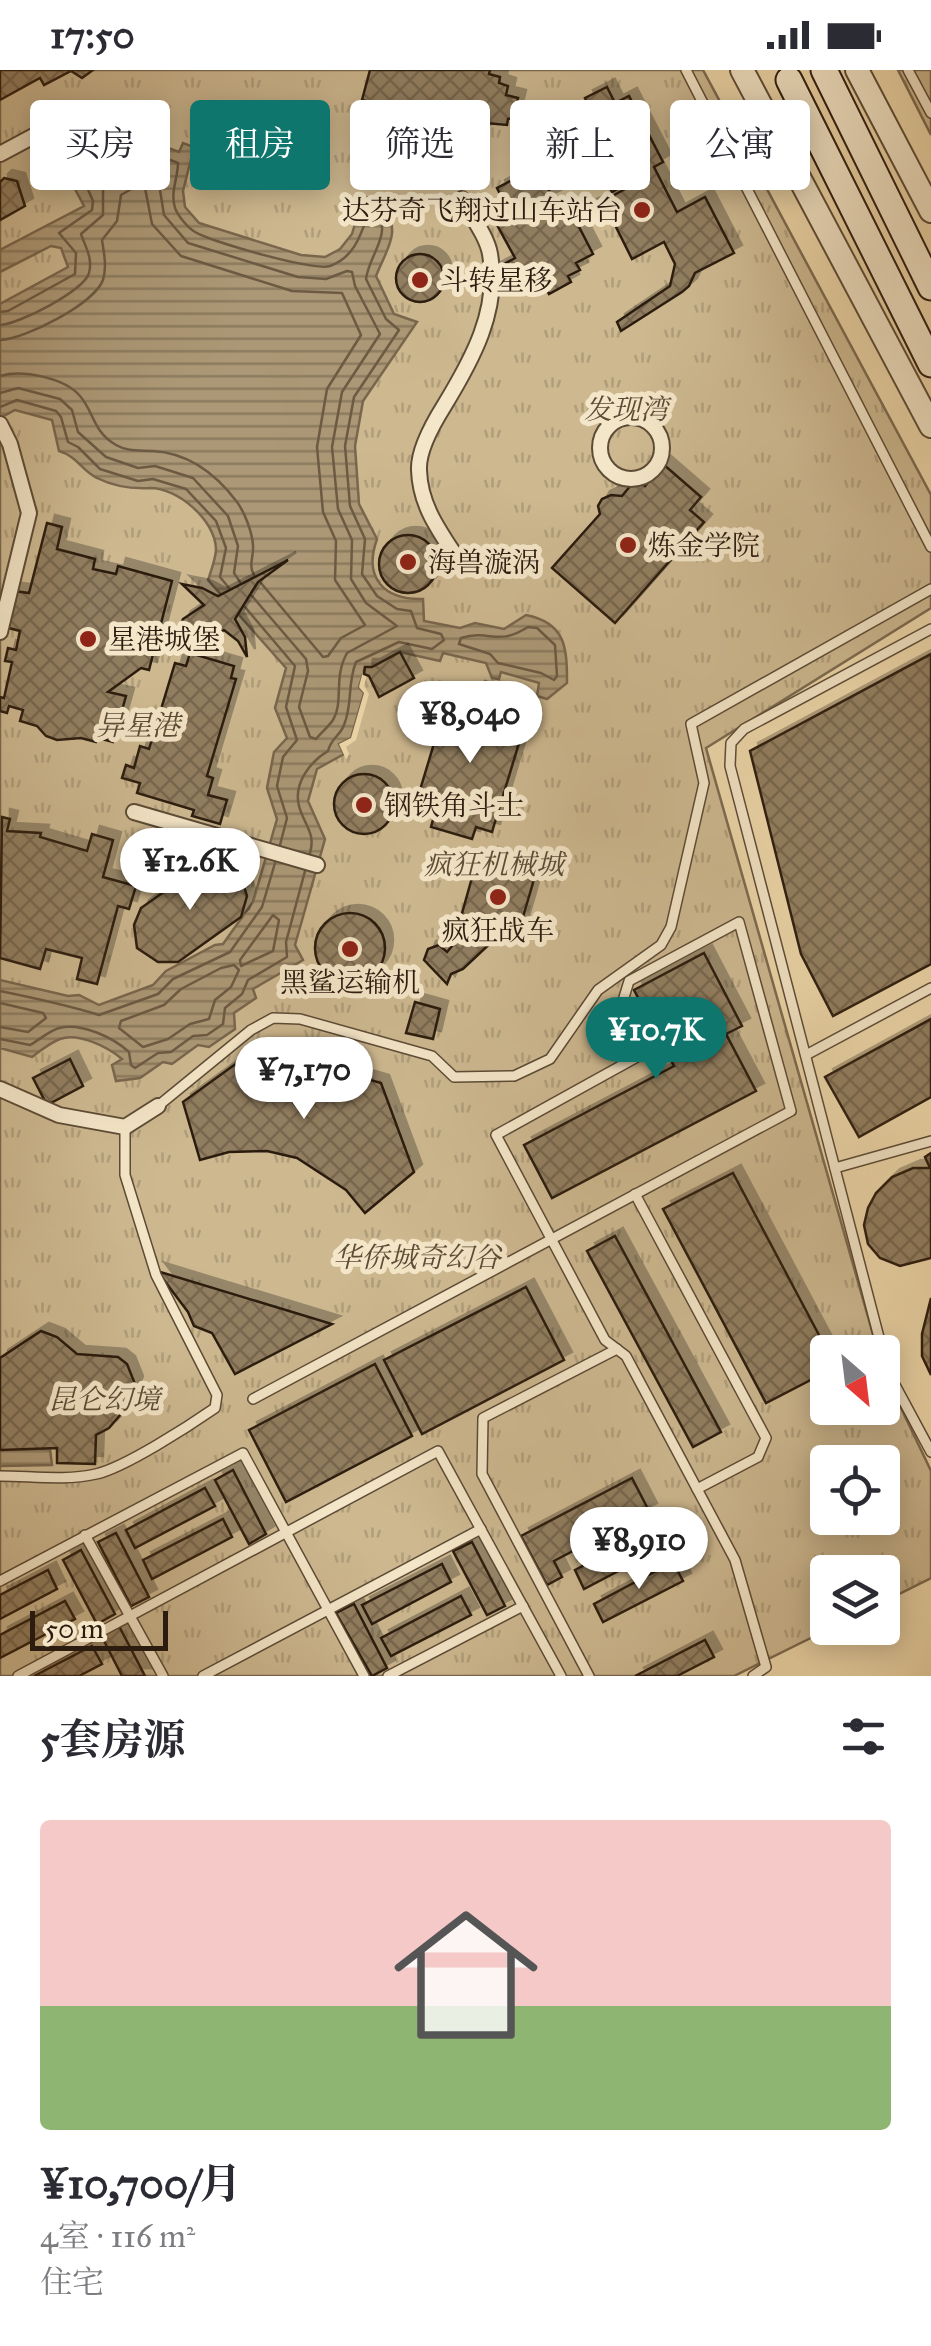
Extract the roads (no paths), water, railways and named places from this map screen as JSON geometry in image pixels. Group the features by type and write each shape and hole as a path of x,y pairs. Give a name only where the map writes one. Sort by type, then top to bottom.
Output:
{"main road":[{"path":"824,70 931,287"},
{"path":"789,80 931,364"}],"street":[{"path":"742,70 931,426"},
{"path":"858,70 931,211"},
{"path":"0,154 30,138"},
{"path":"458,560 428,514 418,467 434,422 465,373 486,327 492,283 490,251 462,199"},
{"path":"630,416 650,422 661,439 662,449 654,468 646,475 626,479 603,462 600,442 610,424 630,416"},
{"path":"0,424 10,444 29,514 0,632"},
{"path":"134,812 318,865"},
{"path":"0,1089 59,1115 125,1127 158,1106"}],"lane":[{"path":"686,70 931,547"},
{"path":"908,70 931,113"},
{"path":"158,1106 272,1018 300,1019 432,1056 454,1077 514,1076 550,1059 598,990 660,945 672,927 704,783 691,724 931,588"},
{"path":"931,629 744,729 731,744 730,766 888,1372 931,1452"},
{"path":"253,1399 551,1239 636,1194 791,1110 740,922 629,981 622,1004 646,1052 496,1134 551,1239 605,1340 626,1356 734,1560 766,1666 753,1676"},
{"path":"806,1056 931,988"},
{"path":"0,1476 74,1478 101,1473 188,1427 214,1408 217,1395 156,1275 126,1175 125,1127"},
{"path":"835,1168 931,1141"},
{"path":"636,1194 766,1438 758,1457 697,1488"},
{"path":"589,1676 482,1474 484,1418 617,1349"},
{"path":"18,1676 438,1452 561,1676"},
{"path":"0,1581 243,1453 364,1676"},
{"path":"203,1676 480,1529"},
{"path":"85,1536 164,1676"},
{"path":"388,1676 523,1606"}],"water":[{"path":"183,143 190,146 183,191 185,207 199,223 301,255 325,257 340,249 352,234 363,196 384,203 392,232 376,276 394,314 417,322 363,401 355,446 359,504 377,539 373,553 375,575 380,584 397,596 423,599 424,621 460,628 475,623 504,629 526,615 549,624 565,648 567,683 547,699 537,696 539,683 501,672 499,679 492,678 486,663 443,653 440,661 400,652 365,667 359,687 364,693 351,738 339,744 344,754 317,769 308,801 325,839 295,945 303,960 253,989 256,998 234,1013 235,1029 209,1047 198,1045 172,1064 163,1062 140,1078 116,1081 112,1065 122,1059 84,1039 60,1039 32,1057 0,1048 0,980 68,996 79,995 99,1005 153,985 166,971 223,944 253,902 277,819 267,788 274,752 287,738 275,708 286,668 208,580 216,549 214,538 193,508 161,489 130,488 92,475 59,451 52,420 15,410 0,418 0,304 68,267 61,248 51,246 0,272 0,250 84,206 76,190 170,190 170,149 179,152"},
{"path":"50,1449 52,1465 0,1466 0,1450"}],"place":[{"name":"达芬奇飞翔过山车站台","path":"642,210"},
{"name":"斗转星移","path":"420,280"},
{"name":"炼金学院","path":"628,545"},
{"name":"海兽漩涡","path":"408,562"},
{"name":"星港城堡","path":"88,639"},
{"name":"钢铁角斗士","path":"364,805"},
{"name":"疯狂战车","path":"498,897"},
{"name":"黑鲨运输机","path":"350,949"}],"park label":[{"name":"发现湾","path":"626,409"},
{"name":"异星港","path":"138,725"},
{"name":"疯狂机械城","path":"494,864"},
{"name":"华侨城奇幻谷","path":"417,1257"},
{"name":"昆仑幻境","path":"104,1399"}]}
